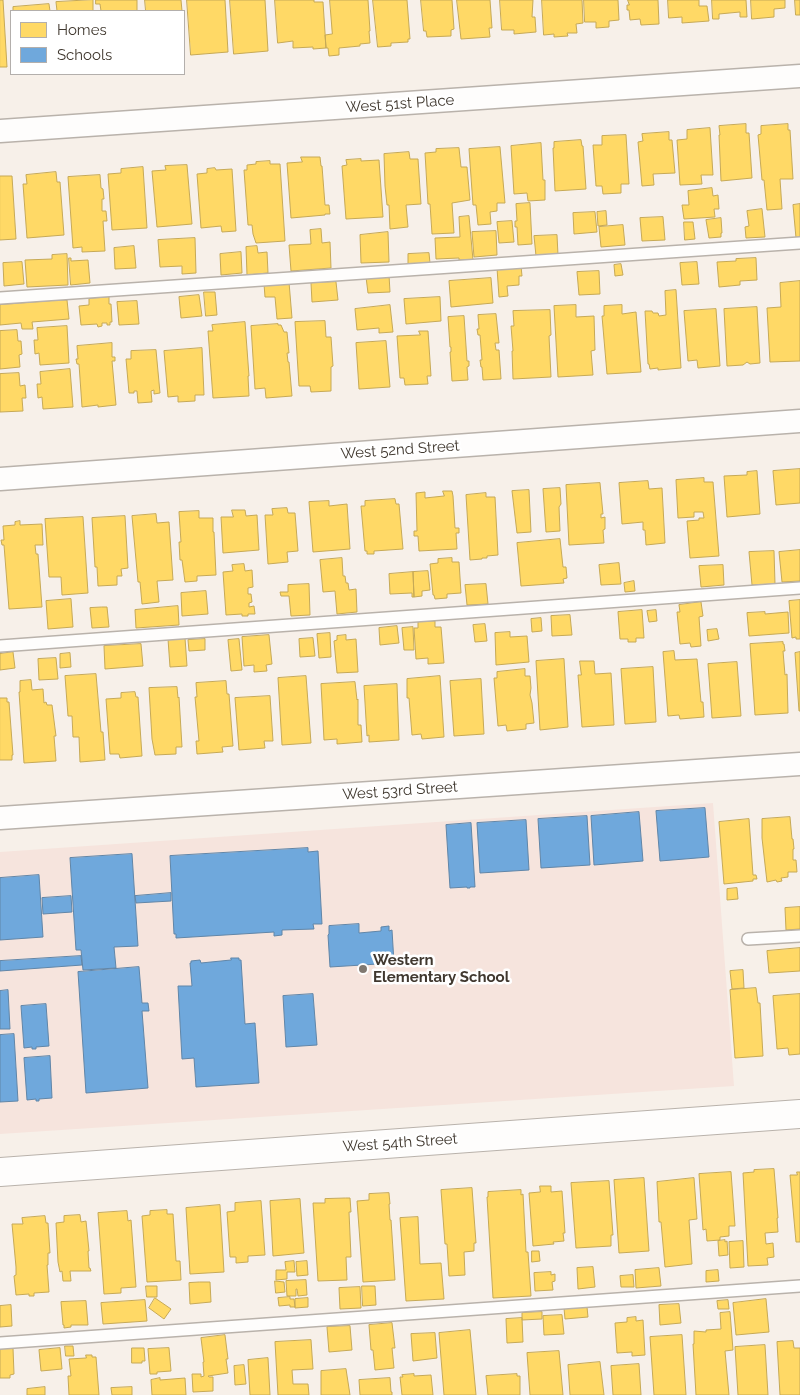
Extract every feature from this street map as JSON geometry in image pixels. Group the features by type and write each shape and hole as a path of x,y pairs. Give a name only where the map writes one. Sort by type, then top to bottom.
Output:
{"street":[{"name":"West 51st Place","path":"0,131 800,76"},
{"name":"West 52nd Street","path":"0,479 800,421"},
{"name":"West 53rd Street","path":"0,818 800,764"},
{"name":"West 54th Street","path":"0,1172 800,1114"}],"lane":[{"path":"0,298 800,243"},
{"path":"0,646 800,588"},
{"path":"748,939 800,936"},
{"path":"0,1343 800,1286"}],"shaded area":[{"name":"Western Elementary School","path":"713,803 734,1086 0,1134 0,852"}],"building: Homes":[{"path":"0,0 3,0 7,67 0,67"},
{"path":"93,0 93,10 57,10 56,2"},
{"path":"96,0 137,0 137,10 101,10 100,4 96,4"},
{"path":"145,0 181,0 182,10 146,10"},
{"path":"187,0 225,0 228,52 191,55"},
{"path":"230,0 265,0 268,51 234,54"},
{"path":"275,0 314,0 314,2 323,2 326,48 293,48 293,41 278,43"},
{"path":"330,0 368,0 370,43 339,48 339,55 329,56 325,35 332,34"},
{"path":"373,0 407,0 410,39 408,39 408,42 391,43 391,46 378,47"},
{"path":"421,0 452,0 454,29 451,30 451,36 427,37 426,31 424,31"},
{"path":"457,0 490,0 492,28 489,28 490,37 461,39"},
{"path":"500,0 533,0 532,17 535,17 536,32 514,34 514,30 502,30"},
{"path":"542,0 582,0 583,23 576,24 577,33 567,33 568,36 554,37 554,34 544,35"},
{"path":"584,0 618,0 619,20 609,21 609,27 596,28 596,22 585,22"},
{"path":"628,0 658,0 659,24 641,25 640,19 630,20 629,10 627,10"},
{"path":"668,0 699,0 699,6 707,6 709,21 682,23 682,17 669,18"},
{"path":"712,0 746,0 747,17 740,17 740,12 719,14 719,19 713,19"},
{"path":"751,0 785,0 785,8 774,9 774,17 752,19"},
{"path":"795,0 800,0 800,15 796,15"},
{"path":"49,4 50,10 13,10 13,7"},
{"path":"746,124 746,133 749,133 752,178 721,181 719,126"},
{"path":"788,124 793,179 780,179 782,209 767,210 758,135 761,134 761,126"},
{"path":"710,128 713,175 701,175 702,184 680,185 677,140 687,139 687,130"},
{"path":"669,132 669,140 672,140 675,173 653,174 654,185 642,186 638,142 643,141 642,134"},
{"path":"626,135 629,184 621,184 621,193 603,194 602,186 596,186 593,145 602,145 602,136"},
{"path":"581,140 586,189 555,191 554,142"},
{"path":"541,143 545,200 528,201 527,193 514,194 511,146"},
{"path":"500,147 505,203 497,203 497,211 490,212 491,224 478,225 476,205 473,205 469,149"},
{"path":"459,148 461,167 467,167 470,200 452,203 454,233 432,234 425,153 436,152 436,149"},
{"path":"409,152 410,159 418,159 421,204 406,205 408,227 390,229 389,205 387,205 385,186 384,154"},
{"path":"301,157 320,157 325,205 329,205 330,214 291,218 287,163 302,162"},
{"path":"361,159 361,161 379,160 383,217 346,219 342,166 347,165 346,160"},
{"path":"270,161 270,164 280,164 285,241 256,243 252,225 248,225 244,170 247,170 247,165"},
{"path":"187,165 192,224 157,227 152,171 166,170 165,166"},
{"path":"143,167 147,228 112,230 108,174 121,173 121,169"},
{"path":"215,168 216,170 232,169 236,231 222,232 221,226 201,228 197,174 207,173 207,169"},
{"path":"56,172 57,182 60,182 64,235 27,238 23,184 27,184 26,175"},
{"path":"100,175 104,199 102,199 102,211 106,211 107,221 103,221 105,251 82,252 82,247 73,248 68,177"},
{"path":"0,176 12,176 16,239 0,240"},
{"path":"712,188 713,196 718,195 719,209 714,209 715,217 684,219 682,205 689,205 688,191"},
{"path":"530,203 532,244 518,245 517,227 515,227 515,221 517,221 516,204"},
{"path":"800,204 800,238 796,238 793,205"},
{"path":"762,209 765,237 746,238 745,227 749,226 747,211"},
{"path":"606,211 607,225 598,226 597,212"},
{"path":"595,212 597,232 574,234 573,213"},
{"path":"469,216 473,260 459,260 459,258 436,259 435,238 460,237 459,217"},
{"path":"663,217 665,240 642,241 640,218"},
{"path":"721,218 721,237 709,238 706,220"},
{"path":"512,221 514,242 499,243 497,222"},
{"path":"684,222 693,222 695,239 685,240"},
{"path":"623,225 625,245 601,247 599,227"},
{"path":"321,229 322,243 330,242 331,268 291,271 289,245 311,244 310,230"},
{"path":"496,231 497,255 474,257 472,232"},
{"path":"388,232 389,262 361,263 360,235"},
{"path":"557,235 558,255 536,256 534,236"},
{"path":"195,238 196,273 182,274 182,266 160,267 158,240"},
{"path":"134,246 136,268 115,269 114,248"},
{"path":"257,246 258,253 267,252 268,273 247,275 246,247"},
{"path":"241,252 242,273 221,275 220,254"},
{"path":"429,253 430,263 408,264 408,254"},
{"path":"67,254 68,285 27,287 25,260 52,259 52,255"},
{"path":"69,258 71,258 71,261 88,260 90,283 71,285"},
{"path":"756,258 757,280 740,281 740,285 719,287 717,262"},
{"path":"22,262 24,284 4,286 3,263"},
{"path":"697,262 699,284 682,285 680,263"},
{"path":"621,264 623,275 615,276 614,265"},
{"path":"521,266 522,276 519,276 519,285 507,286 508,296 499,297 497,268"},
{"path":"599,271 600,294 579,295 577,272"},
{"path":"389,275 390,292 368,293 366,277"},
{"path":"491,278 493,303 451,307 449,281"},
{"path":"800,281 800,361 770,362 767,308 781,307 780,283"},
{"path":"289,282 292,318 277,319 275,297 265,297 264,284"},
{"path":"336,282 338,300 312,302 311,283"},
{"path":"676,290 681,368 650,369 648,364 645,311 658,313 659,316 666,315 665,291"},
{"path":"204,292 215,292 217,315 206,316"},
{"path":"199,295 202,316 181,318 179,297"},
{"path":"109,297 112,322 110,322 110,325 102,323 102,326 98,327 97,324 81,325 79,306 89,305 89,299"},
{"path":"440,297 441,321 406,324 404,299"},
{"path":"67,300 69,319 32,322 33,329 22,329 21,323 0,325 0,305"},
{"path":"137,301 139,324 119,325 117,302"},
{"path":"390,305 393,332 379,333 379,328 357,330 355,309"},
{"path":"576,305 576,317 594,316 595,350 591,351 593,375 558,377 554,306"},
{"path":"622,305 622,314 636,312 641,372 607,374 602,316 604,316 604,306"},
{"path":"757,307 760,363 750,364 747,362 743,365 727,366 724,309"},
{"path":"716,309 720,366 698,368 697,360 688,361 684,311"},
{"path":"550,310 551,377 513,379 511,326 514,326 513,311"},
{"path":"496,314 499,343 495,343 496,350 499,350 501,379 483,380 480,360 482,360 480,335 478,335 477,329 479,329 478,315"},
{"path":"464,316 467,361 469,361 469,366 467,367 468,380 452,381 448,317"},
{"path":"325,321 326,337 331,337 333,366 331,367 331,391 311,392 310,386 299,386 295,322"},
{"path":"245,322 249,396 213,398 208,331 213,331 212,325"},
{"path":"281,325 284,332 287,332 289,353 287,353 292,396 266,398 265,388 255,389 251,326"},
{"path":"67,326 69,363 40,365 39,353 35,354 34,340 38,340 37,328"},
{"path":"17,330 18,341 21,341 20,367 0,369 0,331"},
{"path":"419,331 428,331 431,376 427,376 428,384 405,385 404,378 400,378 397,336 420,335"},
{"path":"386,341 390,387 359,389 356,343"},
{"path":"112,343 112,357 115,357 115,361 112,361 116,405 82,407 79,364 77,364 76,359 78,359 77,346"},
{"path":"202,348 204,395 195,395 195,401 178,402 178,396 168,397 164,351"},
{"path":"156,350 160,393 154,394 154,390 151,391 152,402 138,403 137,391 129,393 126,359 131,359 131,351"},
{"path":"70,369 73,407 43,409 42,397 38,398 37,384 41,384 40,372"},
{"path":"19,373 20,386 25,385 26,398 22,398 23,411 0,412 0,374"},
{"path":"800,469 800,503 776,505 773,471"},
{"path":"757,471 760,514 727,517 724,476 747,475 747,472"},
{"path":"704,478 704,482 713,482 719,556 690,558 687,521 704,518 703,512 694,512 694,517 678,518 676,480"},
{"path":"648,481 649,489 662,488 665,543 646,545 643,522 622,524 619,483"},
{"path":"600,483 603,514 601,514 601,518 605,517 604,543 569,545 566,485"},
{"path":"560,488 560,531 546,532 543,489"},
{"path":"529,490 531,532 517,533 512,491"},
{"path":"443,491 452,491 455,528 459,528 459,533 456,533 457,549 419,551 418,536 414,536 414,531 417,531 416,493 425,492 425,498 444,496"},
{"path":"486,493 486,497 495,497 498,555 470,560 466,495"},
{"path":"395,499 396,504 399,504 403,549 374,551 374,554 367,554 367,551 365,551 361,506 365,506 365,501"},
{"path":"329,501 329,506 347,504 350,549 313,552 309,502"},
{"path":"287,508 288,513 295,513 298,551 287,552 288,562 268,564 265,515 273,515 272,509"},
{"path":"232,510 245,510 246,516 257,515 259,550 223,553 221,517 233,517"},
{"path":"199,511 199,518 213,518 216,575 197,576 197,581 185,582 182,560 180,560 179,512"},
{"path":"156,514 157,523 169,522 173,580 157,581 159,602 142,604 132,516"},
{"path":"125,516 128,568 121,569 122,576 117,576 117,585 98,586 92,518"},
{"path":"83,517 88,593 62,595 61,577 49,577 45,519"},
{"path":"20,521 20,525 42,524 43,545 35,545 36,554 38,554 42,607 9,609 4,545 2,545 1,540 4,540 3,526 15,525 15,522"},
{"path":"560,539 563,567 566,567 567,578 563,579 564,583 521,586 517,543"},
{"path":"800,550 800,581 782,582 779,552"},
{"path":"774,551 775,584 752,585 749,552"},
{"path":"342,558 343,576 345,576 346,583 348,583 349,590 356,589 357,612 337,614 335,591 323,592 320,560"},
{"path":"452,558 452,562 459,562 461,593 447,594 447,598 435,599 430,564 438,563 438,559"},
{"path":"619,563 621,584 601,585 599,565"},
{"path":"244,564 245,571 252,570 253,587 248,588 248,594 251,594 252,602 249,603 249,607 254,606 255,614 248,614 248,616 242,616 242,614 226,615 223,572 233,571 232,565"},
{"path":"723,565 724,585 701,587 699,566"},
{"path":"428,571 430,590 422,591 422,596 414,597 413,572"},
{"path":"413,572 414,597 412,597 412,593 390,594 389,574"},
{"path":"634,581 635,591 625,592 624,583"},
{"path":"309,584 310,615 291,616 289,596 281,596 280,592 288,592 288,585"},
{"path":"486,584 488,604 467,605 465,585"},
{"path":"206,591 208,614 182,616 181,593"},
{"path":"71,599 73,627 48,629 46,601"},
{"path":"800,600 800,639 796,639 796,637 792,638 789,601"},
{"path":"701,602 703,616 699,617 701,646 691,647 690,643 680,644 677,612 680,612 679,605"},
{"path":"178,606 179,625 136,628 135,610"},
{"path":"107,607 109,627 92,628 90,608"},
{"path":"642,610 644,638 636,638 636,642 620,639 618,612"},
{"path":"656,610 657,621 649,622 647,611"},
{"path":"765,612 765,614 788,612 789,633 749,636 747,613"},
{"path":"570,615 572,635 552,636 551,616"},
{"path":"541,618 542,631 532,632 531,619"},
{"path":"435,621 435,627 441,627 444,663 428,664 428,658 416,659 414,628 418,628 418,622"},
{"path":"485,624 487,641 475,642 473,625"},
{"path":"397,626 399,643 380,645 379,628"},
{"path":"413,627 414,650 404,650 402,628"},
{"path":"717,629 719,639 708,641 707,630"},
{"path":"510,632 510,637 527,636 529,662 496,665 495,633"},
{"path":"330,633 331,657 319,658 317,634"},
{"path":"269,635 272,664 266,665 267,671 254,672 254,665 244,666 242,637"},
{"path":"346,635 346,640 356,639 358,672 337,673 334,641 337,640 337,636"},
{"path":"185,638 187,666 170,667 168,639"},
{"path":"313,638 315,656 300,657 299,639"},
{"path":"205,639 205,650 189,651 188,640"},
{"path":"239,639 242,670 231,671 228,640"},
{"path":"783,642 785,675 787,674 788,713 755,715 750,644"},
{"path":"141,644 143,666 105,669 104,646"},
{"path":"674,651 675,660 697,659 704,717 680,719 679,715 668,716 663,652"},
{"path":"13,652 15,668 0,670 0,654"},
{"path":"800,652 800,711 799,711 795,653"},
{"path":"70,653 71,667 60,668 60,654"},
{"path":"56,658 58,679 39,680 38,659"},
{"path":"564,659 568,727 540,730 536,661"},
{"path":"580,661 594,661 595,674 611,673 614,725 582,727 578,675 581,675"},
{"path":"737,662 741,716 712,718 708,664"},
{"path":"653,667 656,722 625,724 621,669"},
{"path":"525,669 525,676 530,676 530,695 534,723 526,724 526,729 507,731 506,725 498,726 494,678 497,678 497,672"},
{"path":"96,674 105,760 80,762 79,737 73,737 72,716 68,716 65,676"},
{"path":"306,676 311,743 282,745 278,678"},
{"path":"440,676 444,737 422,739 421,734 412,735 409,698 407,698 407,679"},
{"path":"481,679 484,734 454,736 450,681"},
{"path":"31,680 32,690 43,689 44,703 52,705 56,736 54,736 56,761 24,763 19,692 20,681"},
{"path":"226,681 227,694 229,694 233,746 222,747 223,752 197,754 196,741 199,741 195,697 197,697 196,683"},
{"path":"355,682 358,699 358,725 361,725 362,742 337,744 337,739 324,740 321,684"},
{"path":"397,684 399,740 369,742 364,686"},
{"path":"177,687 182,747 176,747 176,754 155,755 152,739 149,688"},
{"path":"135,692 136,697 138,697 142,756 120,758 119,754 110,754 106,699 121,698 121,693"},
{"path":"270,696 273,741 264,741 265,748 239,750 235,698"},
{"path":"0,698 7,698 7,702 9,702 12,760 0,760"},
{"path":"790,817 794,849 793,860 796,860 797,872 788,872 788,877 781,878 782,881 767,882 762,838 762,819"},
{"path":"749,819 753,875 756,875 757,879 724,884 719,822"},
{"path":"737,888 738,899 727,900 727,889"},
{"path":"800,907 800,929 786,930 785,908"},
{"path":"800,948 800,971 769,973 767,951"},
{"path":"743,970 744,988 732,989 730,971"},
{"path":"756,988 758,1003 760,1003 763,1056 735,1058 730,990"},
{"path":"800,994 800,1054 789,1055 788,1048 777,1049 773,996"},
{"path":"774,1169 778,1232 765,1233 766,1244 773,1243 774,1257 767,1258 768,1265 748,1266 743,1173 754,1172 754,1170"},
{"path":"731,1172 735,1226 729,1226 729,1236 720,1237 720,1240 707,1241 706,1229 703,1230 699,1174"},
{"path":"797,1172 800,1172 800,1242 796,1242 790,1175 797,1175"},
{"path":"644,1178 649,1251 619,1253 614,1180"},
{"path":"694,1178 697,1219 689,1220 692,1264 665,1267 661,1222 659,1222 657,1182"},
{"path":"609,1181 613,1235 611,1235 611,1246 576,1248 571,1183"},
{"path":"540,1186 551,1186 551,1192 562,1191 565,1233 563,1233 564,1241 533,1246 529,1193 540,1192"},
{"path":"472,1188 476,1243 474,1243 474,1251 464,1252 465,1275 449,1276 441,1190"},
{"path":"521,1190 521,1195 523,1194 526,1252 528,1252 531,1296 493,1298 488,1192"},
{"path":"389,1193 395,1280 363,1282 357,1201 369,1200 369,1194"},
{"path":"350,1198 351,1257 346,1257 347,1280 318,1281 313,1203 325,1203 325,1199"},
{"path":"300,1199 304,1253 273,1256 270,1201"},
{"path":"261,1201 265,1255 248,1256 248,1262 236,1263 236,1257 230,1257 227,1212 235,1211 235,1203"},
{"path":"220,1205 224,1272 190,1274 186,1208"},
{"path":"167,1210 167,1214 173,1214 176,1261 180,1261 181,1280 147,1282 142,1216 150,1215 150,1211"},
{"path":"127,1211 128,1221 131,1220 136,1287 121,1288 121,1293 104,1294 98,1213"},
{"path":"80,1215 81,1222 86,1221 89,1268 91,1271 70,1271 71,1281 63,1281 62,1271 60,1272 58,1262 56,1223 64,1222 64,1216"},
{"path":"45,1216 46,1223 48,1223 50,1253 48,1253 47,1265 49,1292 34,1293 34,1296 29,1296 29,1294 16,1295 14,1276 16,1275 16,1267 12,1224 23,1224 22,1218"},
{"path":"418,1217 420,1264 441,1263 444,1299 406,1301 400,1218"},
{"path":"725,1240 725,1242 727,1241 728,1255 719,1256 718,1241"},
{"path":"743,1241 744,1267 730,1268 729,1242"},
{"path":"532,1251 539,1251 540,1261 532,1262"},
{"path":"294,1261 295,1272 287,1272 287,1279 276,1280 276,1270 286,1270 285,1262"},
{"path":"307,1261 308,1275 297,1276 296,1262"},
{"path":"593,1267 595,1287 578,1289 577,1268"},
{"path":"659,1268 661,1286 636,1288 635,1270"},
{"path":"718,1270 719,1281 706,1282 706,1271"},
{"path":"551,1272 551,1275 555,1274 555,1281 552,1282 553,1290 535,1291 534,1273"},
{"path":"633,1275 634,1287 621,1287 620,1276"},
{"path":"306,1280 307,1295 298,1296 296,1289 296,1296 287,1296 286,1281"},
{"path":"275,1281 284,1282 285,1292 276,1293"},
{"path":"210,1282 211,1302 190,1304 189,1283"},
{"path":"146,1286 157,1286 157,1297 147,1297"},
{"path":"362,1286 375,1286 376,1305 363,1306"},
{"path":"360,1287 361,1308 340,1309 339,1288"},
{"path":"290,1297 290,1299 294,1299 295,1307 290,1307 290,1305 279,1306 278,1298"},
{"path":"155,1298 171,1309 164,1319 149,1308"},
{"path":"308,1298 308,1307 295,1308 295,1299"},
{"path":"766,1299 769,1332 736,1335 733,1303"},
{"path":"145,1300 147,1321 103,1324 101,1303"},
{"path":"728,1300 729,1309 718,1309 717,1301"},
{"path":"86,1301 88,1325 71,1325 71,1327 64,1328 61,1302"},
{"path":"679,1304 681,1323 660,1325 659,1305"},
{"path":"11,1305 12,1326 0,1327 0,1306"},
{"path":"587,1307 588,1317 565,1319 564,1308"},
{"path":"542,1312 542,1319 522,1320 522,1313"},
{"path":"730,1312 733,1350 725,1351 729,1395 696,1395 694,1331 706,1332 706,1330 721,1329 720,1313"},
{"path":"562,1315 564,1334 544,1335 543,1316"},
{"path":"636,1317 636,1321 643,1320 645,1355 632,1356 632,1352 617,1353 615,1323 627,1322 627,1318"},
{"path":"522,1318 523,1342 507,1343 506,1319"},
{"path":"392,1323 395,1348 392,1348 394,1368 375,1370 369,1325"},
{"path":"350,1326 352,1350 329,1352 327,1327"},
{"path":"470,1330 476,1395 444,1395 439,1333"},
{"path":"435,1333 437,1358 413,1361 411,1334"},
{"path":"225,1335 228,1373 208,1376 213,1377 213,1391 193,1392 192,1374 204,1376 201,1338"},
{"path":"682,1335 686,1395 654,1395 650,1337"},
{"path":"311,1340 313,1369 292,1370 293,1384 308,1384 309,1395 278,1395 275,1342"},
{"path":"793,1341 794,1348 800,1348 800,1395 780,1395 777,1342"},
{"path":"765,1345 768,1395 738,1395 735,1347"},
{"path":"65,1346 73,1346 74,1356 66,1356"},
{"path":"13,1348 14,1374 10,1375 10,1378 0,1378 0,1349"},
{"path":"60,1348 62,1369 41,1371 39,1350"},
{"path":"132,1348 144,1348 145,1361 142,1361 142,1363 132,1363"},
{"path":"169,1348 171,1371 150,1374 148,1349"},
{"path":"559,1351 563,1395 530,1395 527,1353"},
{"path":"86,1355 96,1357 99,1395 69,1395 68,1376 71,1376 69,1359 86,1358"},
{"path":"268,1358 270,1395 250,1395 248,1360"},
{"path":"600,1362 604,1395 570,1395 568,1365"},
{"path":"639,1364 641,1395 613,1395 611,1366"},
{"path":"244,1365 246,1384 235,1385 234,1366"},
{"path":"346,1369 350,1395 321,1395 321,1371"},
{"path":"414,1374 414,1376 431,1375 433,1395 402,1395 400,1377 403,1377 402,1375"},
{"path":"517,1374 517,1376 520,1376 520,1395 488,1395 486,1376"},
{"path":"160,1378 160,1380 185,1378 186,1395 152,1395 151,1380"},
{"path":"390,1378 392,1395 360,1395 359,1380"},
{"path":"45,1387 45,1395 27,1395 27,1389"},
{"path":"132,1387 132,1395 112,1395 111,1388"}],"building: Schools":[{"path":"705,808 709,857 660,861 656,811"},
{"path":"639,812 643,861 594,865 591,816"},
{"path":"587,816 590,865 541,868 538,819"},
{"path":"526,820 529,870 480,873 477,823"},
{"path":"471,823 475,887 450,888 446,825"},
{"path":"308,848 308,852 318,851 322,924 313,924 314,929 282,930 282,935 274,936 274,932 176,938 176,934 174,934 170,856"},
{"path":"132,854 138,946 114,947 116,968 83,970 81,950 76,950 70,858"},
{"path":"39,875 43,937 0,940 0,878"},
{"path":"171,893 171,901 136,903 135,896"},
{"path":"71,896 72,912 43,914 42,898"},
{"path":"359,924 359,933 381,931 381,927 389,926 389,931 392,930 394,963 330,967 329,926"},
{"path":"81,956 82,965 0,971 0,961"},
{"path":"231,958 239,958 241,960 245,1024 255,1023 259,1083 196,1087 194,1058 182,1059 178,986 192,986 191,961 200,960 201,963 231,960"},
{"path":"139,967 142,1003 148,1003 149,1011 142,1011 148,1088 86,1093 78,972"},
{"path":"8,990 10,1029 0,1029 0,991"},
{"path":"313,994 317,1045 286,1047 283,996"},
{"path":"46,1004 49,1046 36,1047 36,1049 32,1049 32,1047 24,1048 21,1006"},
{"path":"14,1034 18,1101 0,1102 0,1035"},
{"path":"50,1056 52,1098 39,1099 39,1101 36,1101 36,1099 27,1100 24,1058"}],"place":[{"name":"Western Elementary School","path":"363,969"}]}
